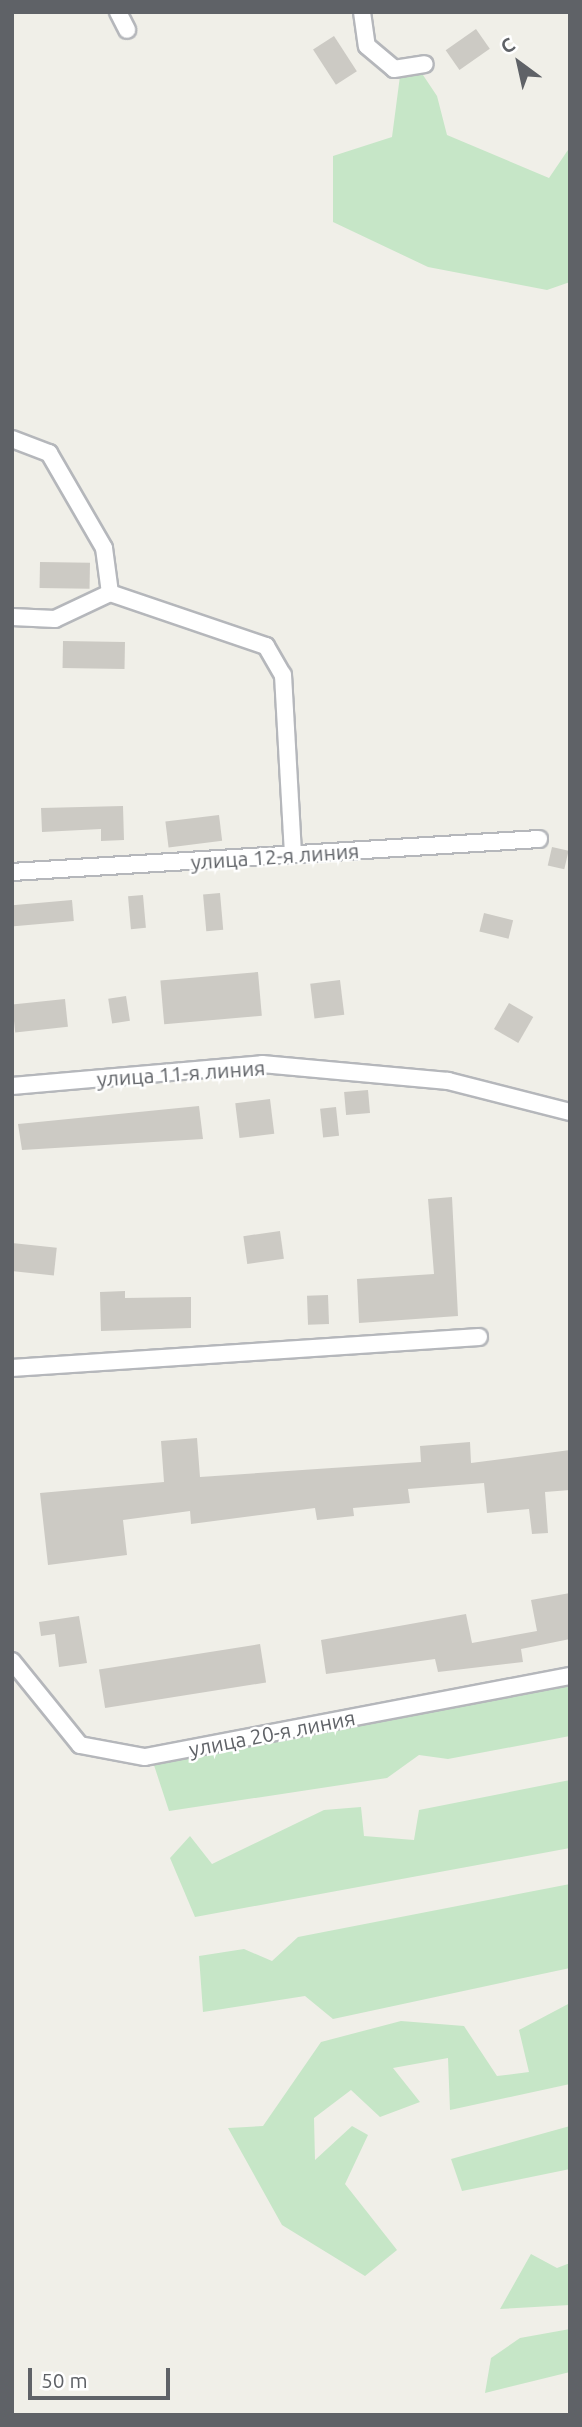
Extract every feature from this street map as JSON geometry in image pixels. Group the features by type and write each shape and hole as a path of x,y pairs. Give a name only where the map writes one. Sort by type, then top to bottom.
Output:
{"street":[{"path":"118,12 127,30"},
{"path":"362,12 367,46 394,69 425,64"},
{"path":"12,439 49,453 104,548 110,593"},
{"path":"12,617 55,619 110,593 266,646 284,675 293,853"},
{"name":"улица 12-я линия","path":"12,872 539,839"},
{"name":"улица 11-я линия","path":"12,1086 262,1064 474,1087 570,1112"},
{"path":"12,1368 479,1337"},
{"name":"улица 20-я линия","path":"12,1661 80,1745 145,1757 570,1676"}],"green space":[{"path":"419,69 437,96 447,135 549,178 570,147 570,282 547,290 428,267 333,222 333,156 392,137 400,76"},
{"path":"570,1668 570,1736 448,1759 419,1755 387,1778 169,1811 150,1753"},
{"path":"570,1780 570,1848 195,1917 170,1858 190,1836 212,1864 324,1810 361,1807 364,1836 414,1840 419,1810"},
{"path":"570,1884 570,1968 333,2019 305,1996 203,2012 199,1956 244,1949 272,1961 298,1937"},
{"path":"570,2003 570,2084 450,2110 448,2058 393,2068 420,2102 380,2117 351,2090 314,2118 315,2160 352,2126 368,2135 345,2184 397,2250 365,2276 282,2225 228,2128 263,2126 321,2042 401,2021 464,2026 497,2076 529,2072 519,2030"},
{"path":"570,2126 570,2169 462,2191 451,2159"},
{"path":"531,2254 557,2268 570,2263 570,2305 500,2309"},
{"path":"570,2329 570,2372 485,2393 491,2358 520,2338"}],"building":[{"path":"476,29 490,49 459,70 446,50"},
{"path":"334,36 357,71 336,85 313,50"},
{"path":"40,562 90,563 90,589 40,588"},
{"path":"63,641 125,642 125,669 63,668"},
{"path":"123,806 124,840 101,841 101,829 42,832 41,808"},
{"path":"219,815 222,841 169,847 165,822"},
{"path":"552,847 569,851 564,869 548,866"},
{"path":"220,893 223,930 206,931 203,894"},
{"path":"143,895 146,928 131,929 128,896"},
{"path":"72,900 74,921 14,926 12,905"},
{"path":"484,913 513,920 509,939 479,931"},
{"path":"258,972 262,1016 164,1024 160,981"},
{"path":"340,980 344,1015 314,1018 310,984"},
{"path":"126,996 130,1021 112,1024 108,999"},
{"path":"65,999 68,1027 15,1032 12,1005"},
{"path":"509,1003 533,1017 518,1043 494,1029"},
{"path":"368,1090 370,1113 346,1115 344,1092"},
{"path":"270,1099 274,1134 240,1138 235,1103"},
{"path":"199,1106 203,1139 22,1150 18,1124"},
{"path":"336,1107 339,1136 323,1138 320,1109"},
{"path":"452,1197 458,1316 359,1323 357,1279 434,1274 428,1199"},
{"path":"280,1231 284,1259 247,1264 243,1236"},
{"path":"12,1243 57,1248 54,1276 12,1271"},
{"path":"125,1291 125,1298 191,1297 191,1328 101,1331 100,1292"},
{"path":"328,1295 329,1324 308,1325 307,1296"},
{"path":"197,1438 200,1477 421,1462 420,1446 470,1442 471,1463 570,1450 570,1490 545,1492 548,1533 532,1534 529,1509 487,1513 484,1483 408,1489 410,1503 353,1508 354,1516 317,1520 315,1508 191,1524 190,1511 123,1520 127,1555 48,1565 40,1493 164,1482 161,1441"},
{"path":"570,1593 570,1639 521,1649 523,1662 438,1672 435,1659 326,1674 321,1640 466,1614 472,1643 537,1631 531,1600"},
{"path":"79,1616 87,1663 59,1667 55,1634 41,1636 39,1622"},
{"path":"260,1644 266,1683 105,1708 99,1669"}]}
